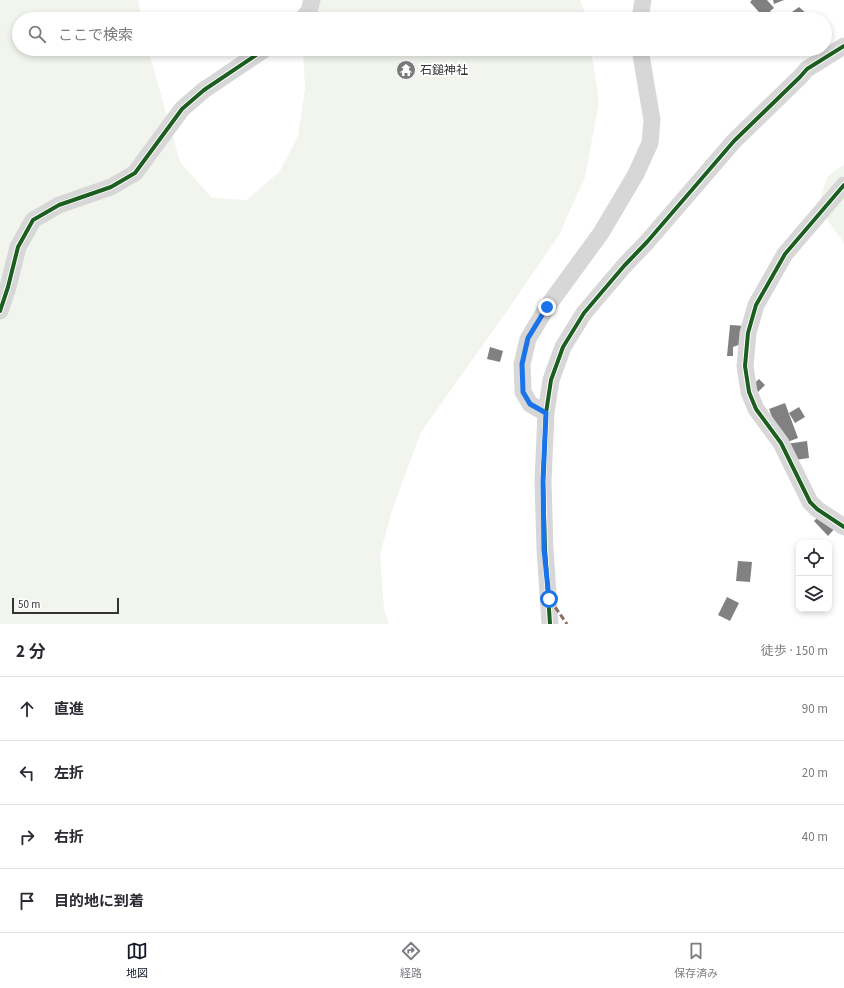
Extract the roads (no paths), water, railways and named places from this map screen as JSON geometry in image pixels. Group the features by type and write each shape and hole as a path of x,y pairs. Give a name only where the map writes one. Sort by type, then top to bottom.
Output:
{"street":[{"path":"308,12 312,0"},
{"path":"641,12 643,0"},
{"path":"832,53 844,46"},
{"path":"0,311 8,287 18,246 33,220 59,205 111,187 135,173 182,110 204,90 255,56"},
{"path":"546,413 530,404 523,392 522,364 528,338 547,307 601,233 636,174 650,143 652,120 641,56"},
{"path":"550,624 544,549 543,481 546,413 551,380 563,347 584,313 734,141 807,69 828,56"},
{"path":"844,185 785,254 756,305 748,333 746,366 749,392 756,409 781,443 810,502 817,509 844,527"}],"place":[{"name":"石鎚神社","path":"406,70"}]}
